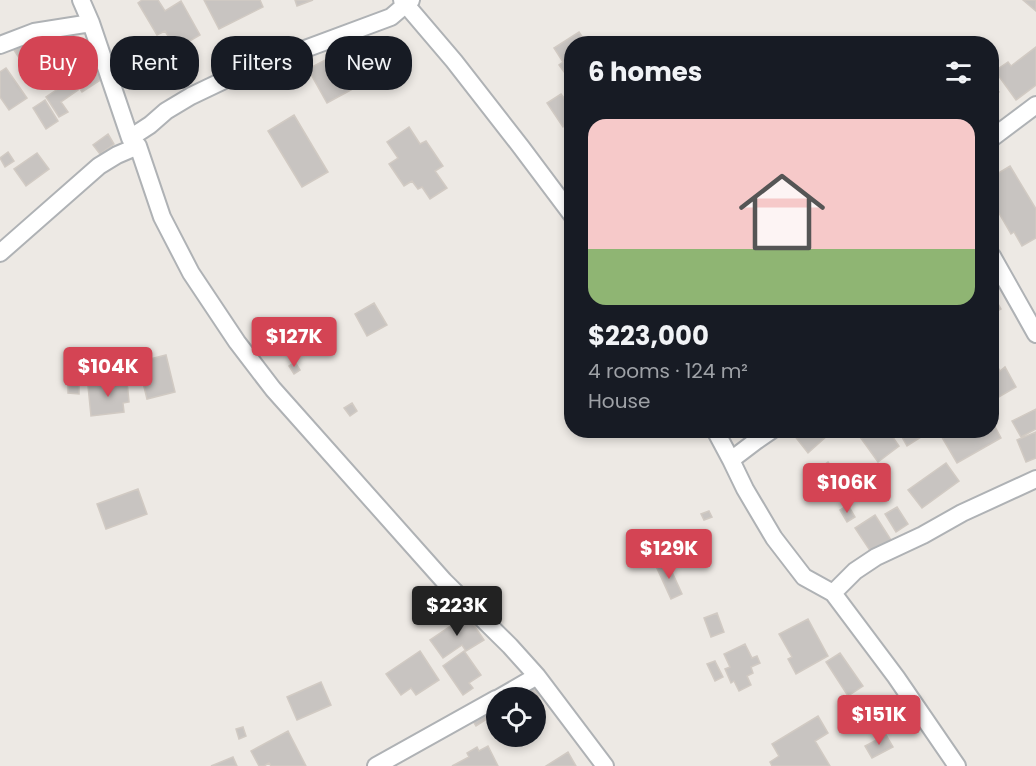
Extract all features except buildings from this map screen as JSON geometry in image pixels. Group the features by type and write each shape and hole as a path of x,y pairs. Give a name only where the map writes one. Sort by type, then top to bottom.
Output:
{"street":[{"path":"81,0 162,217 191,273 237,342 273,389 444,581 537,676 605,766"},
{"path":"0,253 99,166 134,142 166,111 191,96 236,75 391,16 406,1 564,204"},
{"path":"0,45 34,32 91,23"},
{"path":"999,133 1036,105"},
{"path":"999,268 1036,334"},
{"path":"720,438 745,489 774,538 804,577 833,593 896,677 957,766"},
{"path":"732,460 761,438"},
{"path":"833,593 855,571 876,557 923,535 962,513 1036,479"},
{"path":"518,687 537,676"},
{"path":"376,766 486,705"}]}
